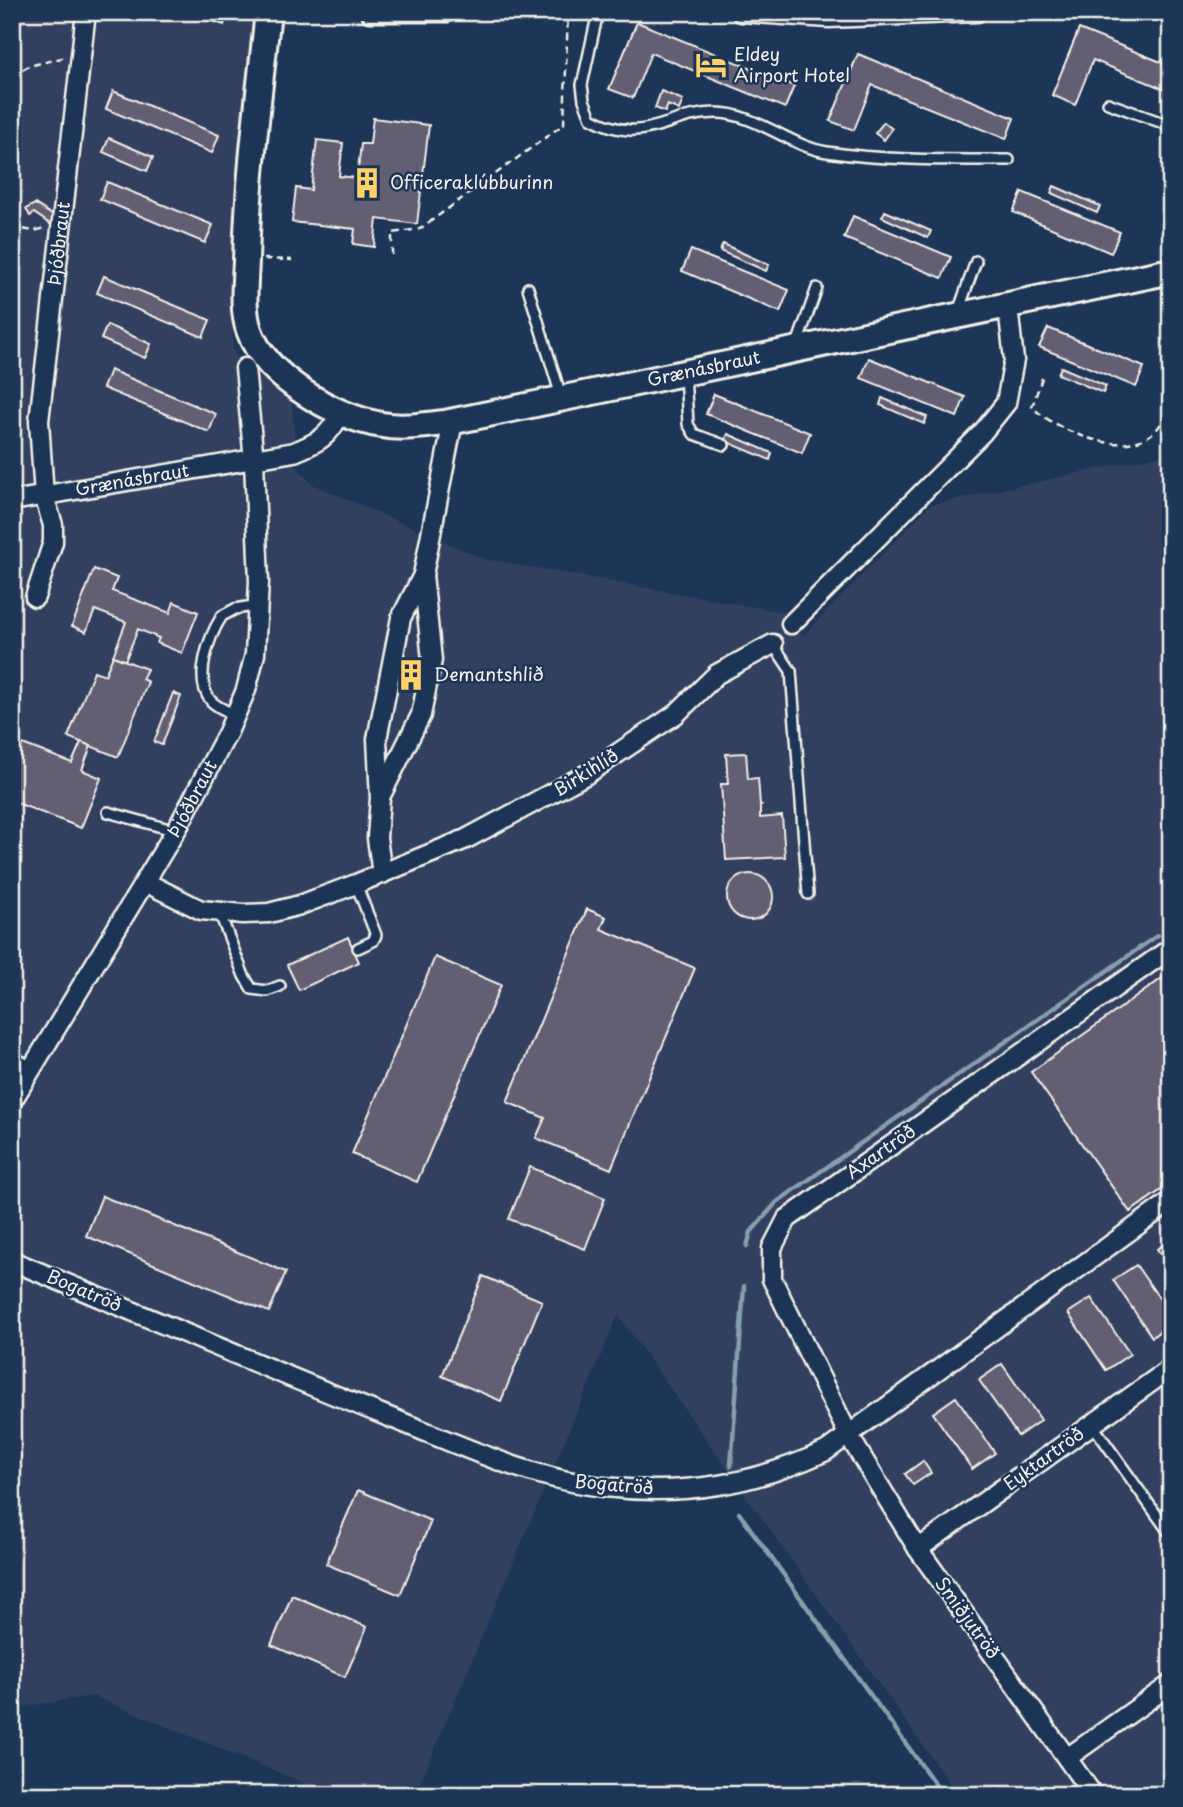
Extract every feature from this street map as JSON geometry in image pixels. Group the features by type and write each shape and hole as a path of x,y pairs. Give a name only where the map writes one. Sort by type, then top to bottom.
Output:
{"street":[{"name":"Þjóðbraut","path":"35,597 53,542 53,525 44,496 39,421 86,12"},
{"path":"268,12 247,222 247,327 256,349 268,364 340,414"},
{"path":"370,12 447,12"},
{"path":"741,12 829,18 977,12"},
{"name":"Grænásbraut","path":"12,501 294,452 320,442 333,428 340,414 383,426 404,427 453,421 794,352 1171,271"},
{"path":"791,624 982,433 1006,403 1014,360 1008,307"},
{"path":"245,368 254,461"},
{"path":"382,874 377,838 380,798 378,730 401,618 423,575 453,421"},
{"name":"Þjóðbraut","path":"12,1101 176,831 236,715 256,654 259,605 254,461"},
{"path":"380,798 421,715 432,660 423,575"},
{"name":"Birkihlíð","path":"145,882 201,910 220,914 269,913 300,905 356,884 466,839 587,774 676,713 717,674 772,644"},
{"name":"Axartröð","path":"849,1436 772,1279 772,1248 787,1219 1171,948"},
{"path":"12,1061 29,1071"},
{"name":"Bogatröð","path":"12,1261 476,1451 548,1477 575,1483 658,1490 743,1481 800,1463 849,1436 923,1379 1171,1200"},
{"name":"Eyktartröð","path":"918,1549 1171,1368"},
{"name":"Smiðjutröð","path":"849,1436 918,1549 1093,1795"},
{"path":"1067,1758 1171,1684"}],"lane":[{"path":"598,12 582,93 592,118 611,127 643,131 693,116 719,113 744,118 824,151 939,160 1009,160"},
{"path":"1108,103 1171,126"},
{"path":"956,317 976,261"},
{"path":"528,288 561,398"},
{"path":"794,352 817,288"},
{"path":"685,373 688,424 694,434 724,444"},
{"path":"236,715 221,708 207,694 204,683 205,660 222,616 235,609 259,605"},
{"path":"772,644 791,671 808,894"},
{"path":"108,812 176,831"},
{"path":"356,884 376,935 373,941 358,948"},
{"path":"220,914 244,976 252,989 267,991 280,986"},
{"path":"1092,1424 1171,1535"}],"path":[{"path":"392,255 392,233 420,229 564,124 568,12"},
{"path":"12,76 46,60 80,57"},
{"path":"12,227 33,231 46,228 60,231"},
{"path":"1042,378 1032,407 1046,421 1092,440 1129,442 1143,439 1162,422 1171,399"}],"shaded area":[{"path":"12,12 256,12 235,218 233,349 237,357 292,402 296,466 312,484 484,559 783,612 803,636 930,505 1171,453 1171,1795 958,1795 618,1315 415,1795 333,1795 93,1696 12,1708"}],"building":[{"path":"186,12 228,12 224,25"},
{"path":"637,22 794,86 785,108 651,53 633,98 609,89"},
{"path":"1079,29 1171,66 1171,92 1093,60 1075,105 1052,95"},
{"path":"858,54 1014,118 1006,139 872,85 854,130 830,121"},
{"path":"113,91 219,135 212,153 106,109"},
{"path":"661,91 683,100 679,110 668,105 665,112 655,108"},
{"name":"Officeraklúbburinn","path":"373,118 429,125 417,224 377,219 374,247 353,244 355,229 292,222 296,188 311,190 317,140 343,143 339,176 357,178 361,144 370,144"},
{"path":"884,122 892,129 884,140 875,133"},
{"path":"109,138 153,157 147,171 103,152"},
{"path":"107,182 213,225 205,243 100,199"},
{"path":"1054,186 1100,206 1097,213 1051,193"},
{"path":"1022,192 1120,232 1111,253 1013,212"},
{"path":"35,204 55,217 50,224 34,213 30,216 26,209"},
{"path":"885,211 931,231 928,238 882,217"},
{"path":"853,216 951,257 942,278 844,238"},
{"path":"723,244 769,265 766,271 720,251"},
{"path":"691,250 789,290 780,312 682,271"},
{"path":"104,276 210,320 203,337 97,293"},
{"path":"107,325 151,344 145,358 101,339"},
{"path":"1048,328 1144,367 1136,387 1039,347"},
{"path":"869,358 965,397 957,417 861,378"},
{"path":"1061,367 1106,386 1103,393 1058,374"},
{"path":"110,370 216,414 209,432 103,388"},
{"path":"714,394 810,433 802,453 706,414"},
{"path":"882,398 927,417 924,424 880,405"},
{"path":"728,434 772,453 770,460 725,441"},
{"path":"94,569 117,578 112,591 170,613 174,602 198,612 182,653 157,643 159,638 138,629 125,661 113,656 126,622 95,610 86,632 72,626"},
{"path":"113,656 147,669 142,679 148,682 118,757 68,737 94,671 105,675"},
{"name":"Demantshlið","path":"401,659 426,664 422,691 396,686"},
{"path":"173,693 181,696 162,745 154,742"},
{"path":"12,740 72,763 81,742 91,746 82,770 101,778 81,828 12,801"},
{"path":"746,753 748,779 758,778 760,805 763,805 760,806 760,818 782,816 785,857 726,860 721,784 728,784 726,754"},
{"path":"750,874 766,881 773,897 766,913 750,920 734,913 727,897 734,881"},
{"path":"587,909 606,917 601,929 695,968 611,1169 536,1138 545,1118 507,1102"},
{"path":"348,937 359,962 299,990 287,965"},
{"path":"435,957 501,985 417,1182 352,1154"},
{"path":"1171,972 1171,1183 1130,1212 1031,1072"},
{"path":"530,1167 605,1198 585,1249 509,1219"},
{"path":"102,1196 286,1272 269,1312 86,1236"},
{"path":"1171,1240 1171,1268 1157,1249"},
{"path":"1136,1265 1171,1315 1171,1323 1152,1337 1113,1280"},
{"path":"483,1276 542,1301 501,1401 442,1376"},
{"path":"1091,1298 1130,1354 1106,1370 1068,1313"},
{"path":"1002,1364 1041,1420 1018,1436 979,1380"},
{"path":"956,1397 995,1453 972,1469 933,1413"},
{"path":"923,1461 931,1473 913,1485 905,1474"},
{"path":"358,1490 431,1521 400,1595 326,1564"},
{"path":"292,1595 367,1627 345,1677 271,1645"}],"waterway":[{"path":"747,1246 751,1232 777,1202 1158,935"},
{"path":"731,1466 744,1286"},
{"path":"739,1513 943,1795"}],"place":[{"name":"Eldey Airport Hotel","path":"711,65"},
{"name":"Officeraklúbburinn","path":"367,183"},
{"name":"Demantshlið","path":"411,675"}]}
